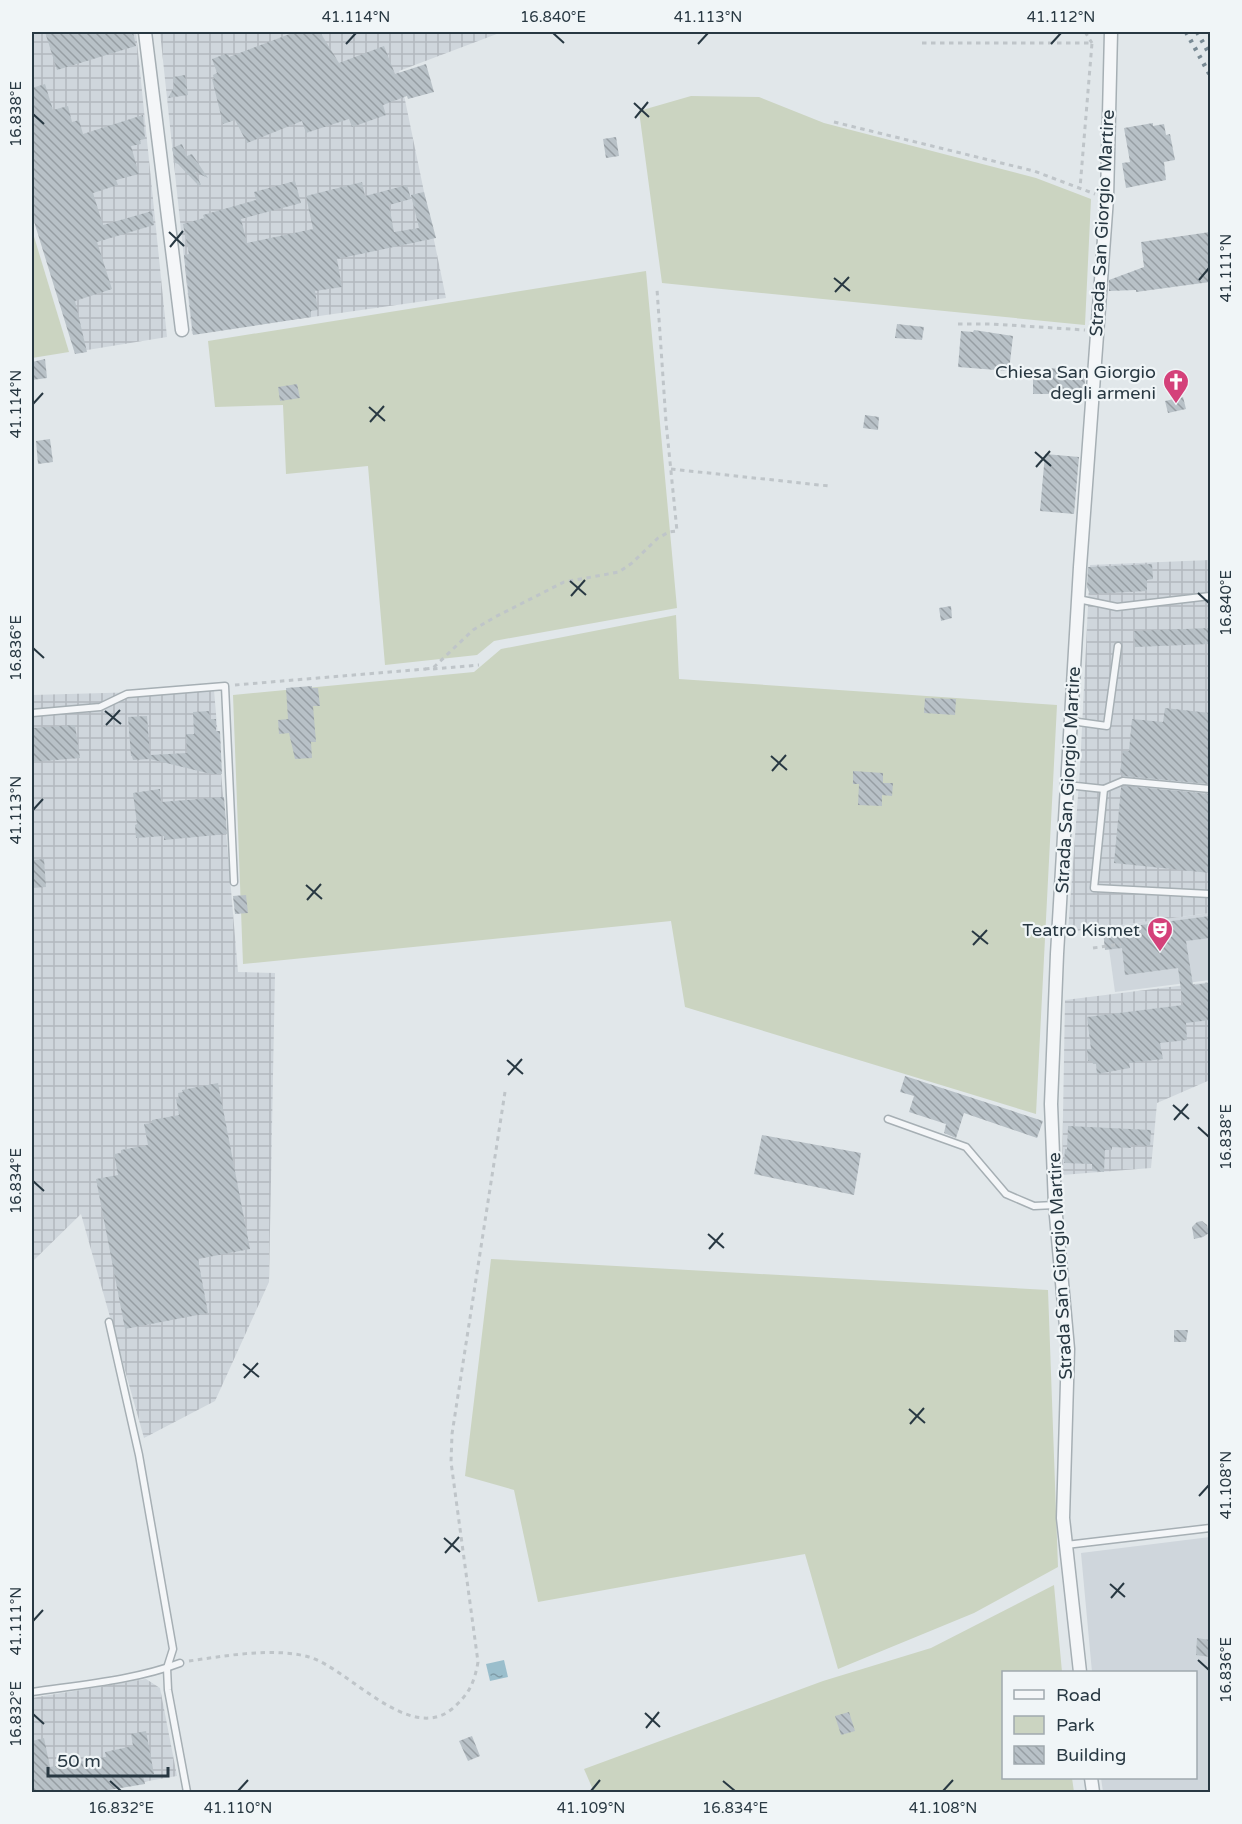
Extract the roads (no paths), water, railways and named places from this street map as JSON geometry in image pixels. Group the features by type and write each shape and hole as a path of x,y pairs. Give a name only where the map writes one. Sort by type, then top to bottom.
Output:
{"street":[{"path":"145,32 183,330"},
{"name":"Strada San Giorgio Martire","path":"1080,1671 1063,1518 1068,1349 1055,1205 1051,1104 1057,954 1078,598 1107,198 1111,32"}],"lane":[{"path":"1078,598 1117,607 1210,596"},
{"path":"1071,720 1107,726 1118,646"},
{"path":"32,713 100,707 127,694 225,686 234,882"},
{"path":"1067,785 1104,789 1123,781 1210,789"},
{"path":"1104,789 1094,888 1210,894"},
{"path":"888,1119 966,1147 1006,1194 1034,1206 1055,1205"},
{"path":"109,1322 139,1455 173,1649 167,1668 168,1690 187,1792"},
{"path":"1066,1545 1210,1528"},
{"path":"32,1692 137,1675 180,1663"}],"water":[{"path":"504,1660 508,1677 490,1681 486,1664"}],"railway":[{"path":"1186,32 1210,75"},
{"path":"1197,32 1210,55"}],"place":[{"name":"Chiesa San Giorgio degli armeni","path":"1176,405"},
{"name":"Teatro Kismet","path":"1160,953"}]}
